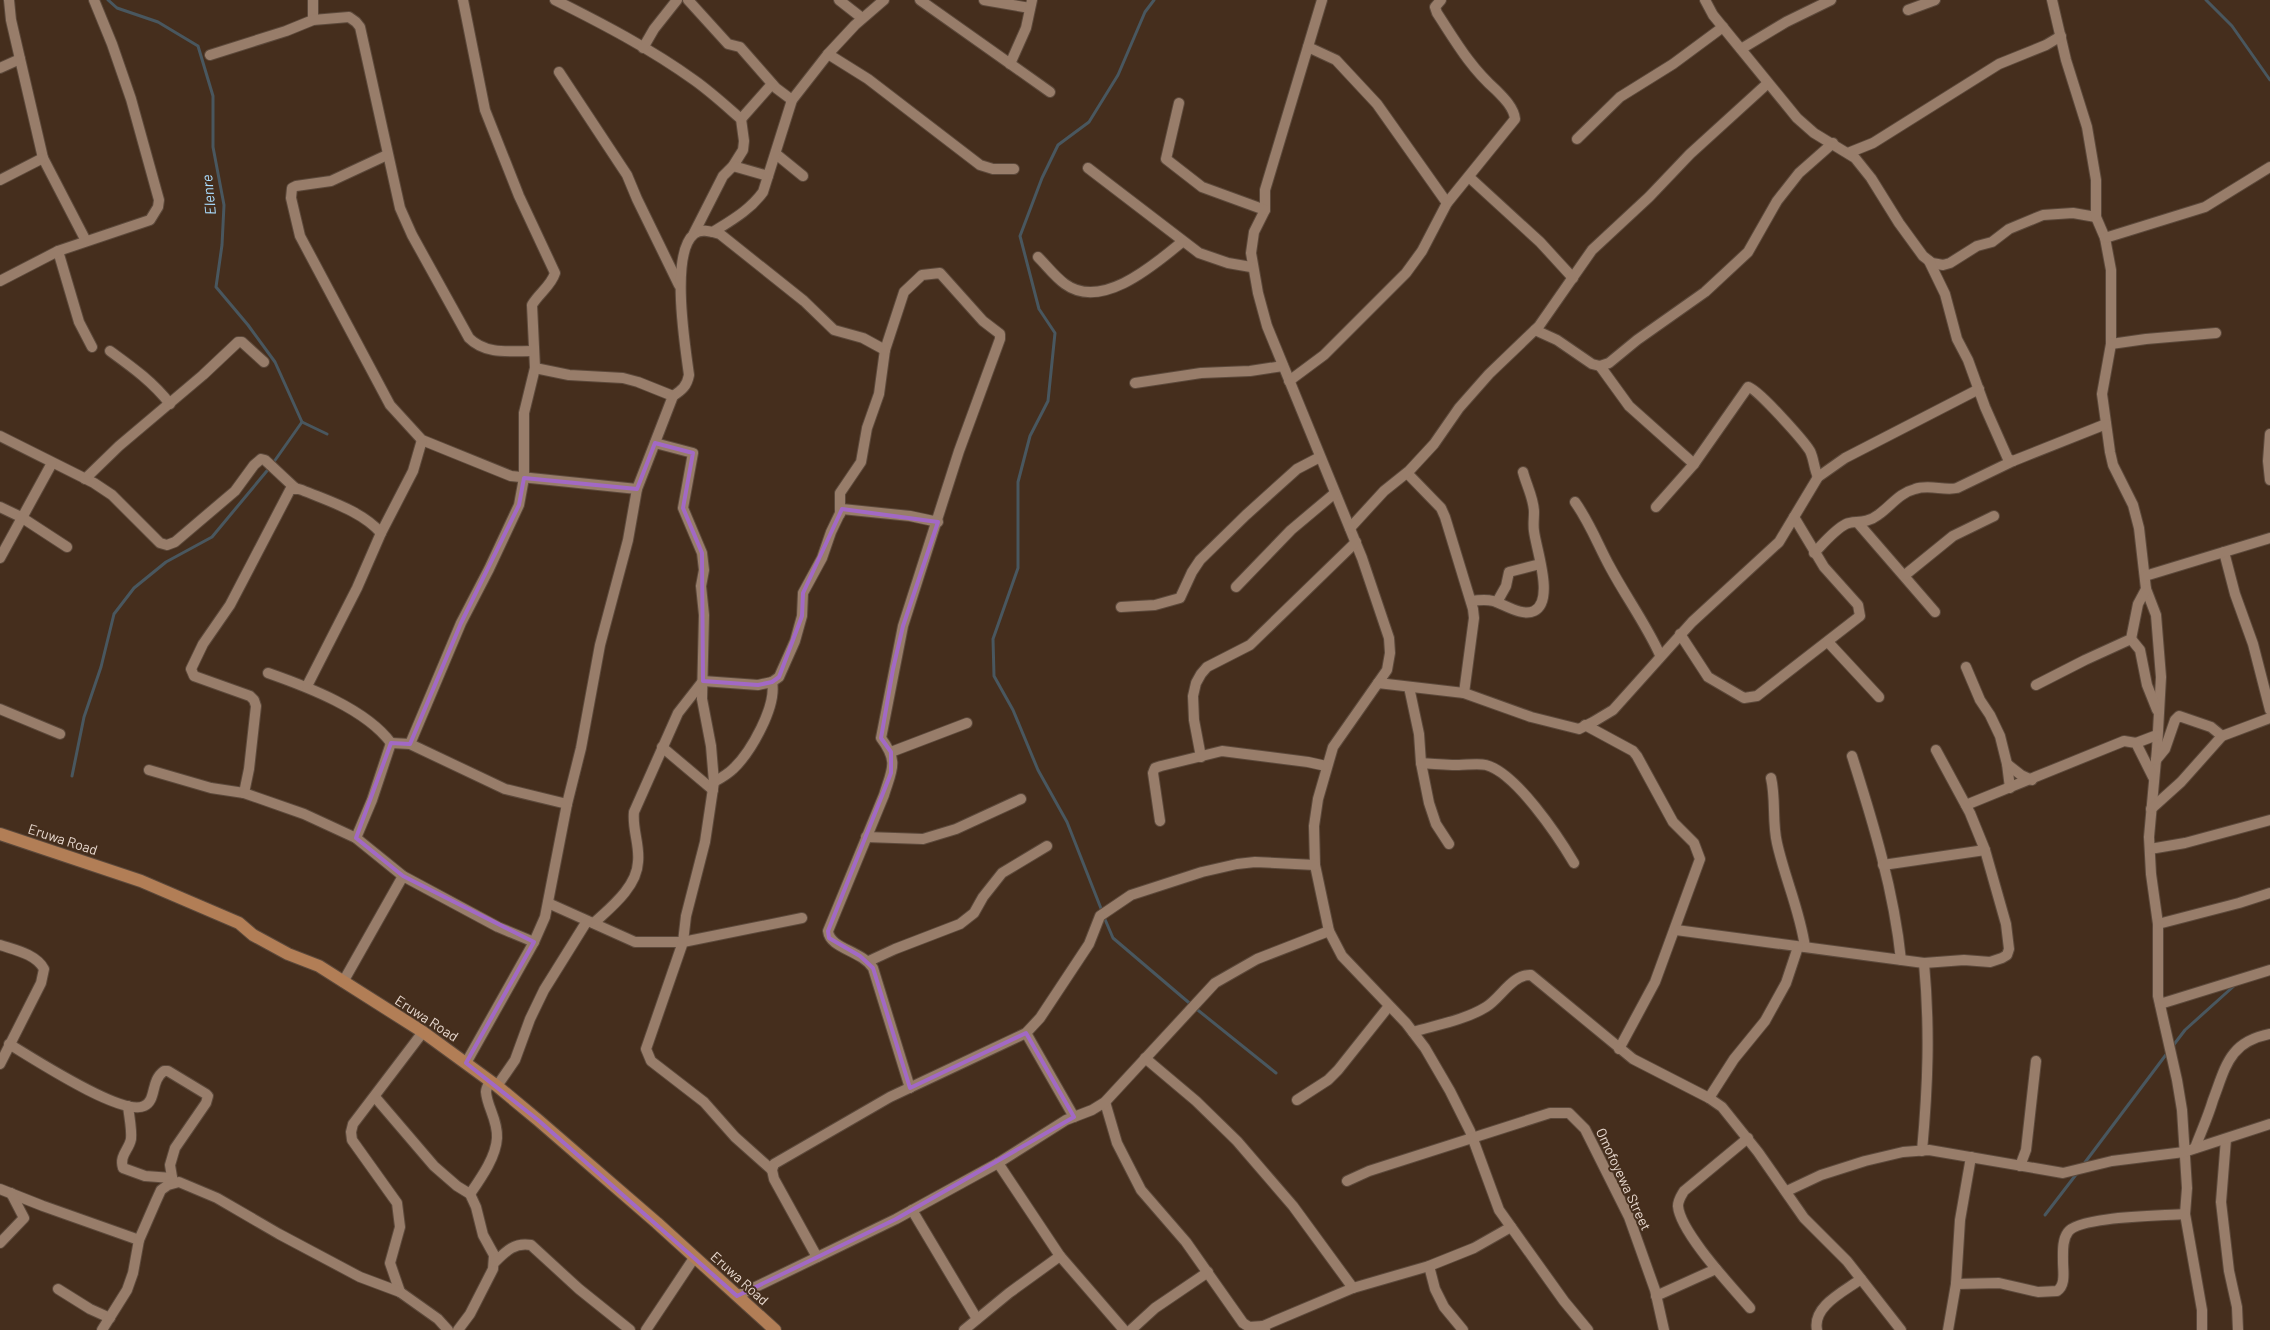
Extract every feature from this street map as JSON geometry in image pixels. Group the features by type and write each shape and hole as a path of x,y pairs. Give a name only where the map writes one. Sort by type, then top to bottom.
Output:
{"main road":[{"name":"Eruwa Road","path":"0,834 108,869 174,894 239,923 253,935 288,954 319,966 423,1032 494,1083 657,1223 775,1330"}],"street":[{"path":"9,0 11,20 43,158 86,241"},
{"path":"0,281 58,251 150,220 158,208 159,200 131,99 94,0"},
{"path":"313,0 313,20"},
{"path":"410,744 461,623 519,505 524,478 524,413 534,368 532,305 553,280 555,274 519,196 487,117 463,0"},
{"path":"466,1062 534,942 545,917 567,804 581,748 600,645 628,540 637,489 672,396 682,391 687,384 688,375 680,286 685,246 694,233 722,176 733,166 743,150 744,141 741,119 696,81 611,28 555,0"},
{"path":"643,48 654,29 678,0"},
{"path":"688,0 728,44 740,47 772,84 792,100"},
{"path":"839,0 862,18"},
{"path":"713,232 740,215 757,201 764,192 792,100 828,54 862,18 884,0"},
{"path":"920,0 1050,92"},
{"path":"984,0 1031,4 1026,28 1010,64"},
{"path":"1322,0 1265,190 1265,210 1254,232 1251,253 1252,267 1267,326 1356,542 1389,638 1390,661 1387,670 1334,747 1326,766 1314,826 1315,865 1329,931 1342,956 1413,1032 1450,1091 1473,1138 1499,1210 1588,1330"},
{"path":"1289,381 1324,355 1406,273 1422,251 1448,203 1515,119 1514,113 1503,97 1476,73 1437,13 1435,6 1441,0"},
{"path":"1705,0 1723,27 1797,118 1814,133 1856,158 1871,178 1899,224 1929,261 1945,294 1957,338 1968,360 2005,455 2008,460 2013,461"},
{"path":"1741,49 1786,22 1831,0"},
{"path":"1908,10 1935,0"},
{"path":"2052,0 2087,126 2096,180 2096,216 2105,238 2111,270 2111,344 2102,394 2106,424 2113,465 2133,505 2139,528 2146,589 2156,615 2161,677 2151,809 2150,849 2158,924 2160,1004 2178,1080 2187,1188 2184,1214 2202,1310 2202,1330"},
{"path":"210,55 286,31 313,20 349,17 356,22 360,27 382,117 387,155 400,208 412,235 469,338 475,344 490,350 533,352"},
{"path":"1577,139 1620,97 1673,64 1723,27"},
{"path":"1848,153 1873,143 2000,64 2046,45 2061,36"},
{"path":"1308,47 1336,60 1377,104 1448,203"},
{"path":"828,54 868,79 980,165 993,169 1014,169"},
{"path":"0,68 20,59"},
{"path":"559,72 627,175 680,286"},
{"path":"1350,528 1384,491 1407,473 1434,444 1459,408 1489,374 1535,330 1592,250 1649,197 1690,154 1768,83"},
{"path":"741,119 772,84"},
{"path":"1179,103 1166,159 1202,187 1265,210"},
{"path":"1535,330 1557,340 1592,364 1600,366 1609,363 1637,340 1704,292 1748,252 1777,201 1799,174 1833,143"},
{"path":"776,154 803,176"},
{"path":"387,155 330,181 296,186 292,188 291,198 300,236 390,405 422,440 503,473 524,478 637,489"},
{"path":"0,180 43,158"},
{"path":"733,166 768,176"},
{"path":"2105,238 2205,207 2270,166"},
{"path":"1088,168 1199,254 1228,263 1252,267"},
{"path":"1470,177 1540,242 1573,278"},
{"path":"1929,261 1937,265 1950,263 1977,246 1992,242 2009,228 2042,215 2072,213 2096,216"},
{"path":"694,233 703,230 720,234 810,306 834,330 863,338 885,350"},
{"path":"1038,257 1066,285 1079,290 1092,291 1124,284 1152,266 1182,242"},
{"path":"58,251 79,322 92,347"},
{"path":"840,514 840,493 861,462 867,428 879,394 885,350 904,292 922,275 940,273 945,276 952,287 983,321 1000,334 1000,339 960,451 903,626 893,668 881,738 891,752 893,761 891,773 828,931 829,938 833,944 850,950 869,961 874,968 910,1088"},
{"path":"2111,344 2128,340 2216,333"},
{"path":"85,478 238,342 242,342 264,362"},
{"path":"110,351 158,389 170,404"},
{"path":"1135,383 1201,373 1250,371 1283,366"},
{"path":"1600,366 1629,406 1694,464"},
{"path":"534,368 569,375 623,378 672,396"},
{"path":"1656,507 1694,464 1748,387 1752,387 1765,399 1803,441 1810,452 1818,477"},
{"path":"1378,683 1464,693 1531,717 1579,729 1612,710 1641,680 1660,655 1680,634 1783,537 1818,477 1845,458 1979,389"},
{"path":"1814,553 1845,524 1858,523 1877,516 1899,496 1908,491 1918,488 1949,490 1958,488 2013,461 2106,424"},
{"path":"2270,434 2268,461 2270,480"},
{"path":"0,436 85,478 112,495 160,543 167,545 175,542 235,490 254,465 261,460 265,460 295,488 368,520 381,533"},
{"path":"307,686 357,588 381,533 413,471 422,440"},
{"path":"654,443 693,453 683,508 702,553 704,570 701,592 704,615 702,699 711,746 714,786 682,942 646,1049 647,1057 704,1102 735,1137 772,1170"},
{"path":"1121,606 1156,605 1180,598 1200,560 1246,514 1296,469 1320,457"},
{"path":"0,558 52,463"},
{"path":"1471,601 1497,602 1519,611 1530,612 1537,609 1544,595 1544,582 1534,531 1534,511 1522,472"},
{"path":"1407,473 1441,508 1446,517 1460,573 1471,601 1474,618 1464,693"},
{"path":"244,793 252,751 256,706 254,700 250,696 194,676 191,669 203,644 230,605 285,496 290,490 295,488"},
{"path":"1236,587 1291,530 1335,493"},
{"path":"1574,502 1586,518 1610,567 1652,637 1660,655"},
{"path":"0,507 21,517 67,547"},
{"path":"703,681 758,685 772,682 779,676 789,659 802,616 803,593 822,558 842,509 910,516 938,522"},
{"path":"1905,575 1953,536 1994,516"},
{"path":"1680,634 1708,677 1744,698 1750,698 1757,696 1860,616 1860,610 1814,553 1794,517"},
{"path":"1858,523 1905,575 1935,612"},
{"path":"1783,537 1805,539"},
{"path":"2145,576 2270,538"},
{"path":"1201,756 1194,720 1194,696 1196,683 1201,674 1207,667 1250,645 1356,542"},
{"path":"2224,552 2235,594 2253,644 2270,710"},
{"path":"1497,602 1506,586 1509,572 1540,564"},
{"path":"2131,639 2138,604 2146,589"},
{"path":"2036,684 2131,639"},
{"path":"2131,639 2140,650 2145,679 2158,713"},
{"path":"1828,642 1879,698"},
{"path":"1966,668 1980,700 1995,724 2007,764 2010,788"},
{"path":"268,673 307,686 376,725 392,744 410,744 505,788 567,804"},
{"path":"470,1194 485,1170 496,1146 495,1117 486,1092 515,1060 530,1019 544,990 590,922 617,901 636,872 638,862 633,822 634,812 678,713 703,681"},
{"path":"714,786 734,768 766,720 774,690 772,682"},
{"path":"1409,687 1419,734 1421,763 1436,824 1449,844"},
{"path":"0,709 60,734"},
{"path":"2156,760 2165,750 2175,720 2179,716 2211,727 2222,736"},
{"path":"2151,809 2182,782 2222,736 2270,718"},
{"path":"891,752 966,723"},
{"path":"1585,726 1633,751 1673,822 1694,843 1700,859 1676,930 1655,982 1619,1049"},
{"path":"1966,806 2032,780 2116,743 2124,741 2136,743 2158,735"},
{"path":"2136,743 2154,778"},
{"path":"356,838 392,744"},
{"path":"662,747 714,786"},
{"path":"1676,930 1924,963 1964,960 1990,962 2002,958 2009,949 2006,924 1985,850 1966,806 1936,750"},
{"path":"1160,821 1153,773 1155,768 1222,751 1326,766"},
{"path":"1852,756 1871,816 1883,865 1898,930 1900,960"},
{"path":"1421,763 1441,766 1485,765 1504,773 1517,785 1574,863"},
{"path":"2007,764 2016,772 2032,780"},
{"path":"149,770 211,788 244,793 304,814 356,838 403,876 498,927 534,942"},
{"path":"1709,1098 1734,1060 1765,1021 1802,947 1796,903 1776,840 1774,792 1771,778"},
{"path":"866,837 923,839 956,830 1021,799"},
{"path":"2150,849 2185,843 2270,820"},
{"path":"869,961 960,924 974,913 983,897 1002,873 1047,846"},
{"path":"1883,865 1985,850"},
{"path":"817,1257 774,1179 772,1170 774,1164 910,1088 1026,1033 1040,1018 1089,944 1098,918 1131,895 1210,870 1255,862 1315,865"},
{"path":"344,982 403,876"},
{"path":"2158,924 2270,893"},
{"path":"548,903 635,942 682,942 802,918"},
{"path":"737,1296 912,1210 998,1163 1074,1116 1092,1110 1105,1102 1215,983 1258,958 1329,931"},
{"path":"0,945 27,954 41,962 44,968 41,983 0,1064"},
{"path":"1922,1151 1928,1081 1929,1041 1924,963"},
{"path":"2160,1004 2270,970"},
{"path":"1413,1032 1485,1008 1522,976 1532,975 1619,1049 1661,1075 1709,1098 1722,1107 1748,1138 1787,1191 1804,1218 1847,1261 1901,1330"},
{"path":"1297,1100 1328,1080 1338,1070 1389,1006"},
{"path":"400,1292 390,1263 400,1227 397,1203 352,1140 351,1132 353,1124 423,1032"},
{"path":"1026,1033 1074,1116"},
{"path":"2195,1148 2224,1066 2244,1042 2256,1036 2270,1034"},
{"path":"9,1044 86,1090 128,1106 139,1108 149,1103 156,1078 164,1071 168,1071 208,1096 206,1103 175,1148 170,1165 173,1180"},
{"path":"1145,1058 1196,1101 1238,1141 1294,1206 1353,1288"},
{"path":"2020,1166 2026,1150 2036,1061"},
{"path":"375,1096 434,1166 457,1186 470,1194 476,1206 483,1235 494,1255 495,1262"},
{"path":"1105,1102 1117,1143 1141,1190 1186,1242 1243,1323 1248,1327 1264,1328 1353,1288 1429,1266 1474,1248 1511,1228"},
{"path":"128,1106 131,1139 121,1162 123,1168 145,1176 173,1180 217,1198 279,1234 360,1277 400,1292 438,1319 448,1330"},
{"name":"Omofoyewa Street","path":"1347,1181 1370,1171 1550,1113 1569,1114 1577,1119 1585,1129 1629,1217 1656,1296 1664,1330"},
{"path":"1787,1191 1821,1175 1865,1161 1903,1152 1922,1151 2073,1172 2112,1161 2184,1152 2270,1124"},
{"path":"1748,1138 1684,1191 1679,1198 1678,1206 1680,1215 1691,1236 1716,1269 1750,1308"},
{"path":"2226,1139 2221,1202 2229,1270 2237,1307 2238,1330"},
{"path":"1948,1330 1956,1284 1960,1220 1971,1157"},
{"path":"998,1163 1060,1256 1124,1330"},
{"path":"102,1330 127,1290 140,1240 161,1190 173,1180"},
{"path":"0,1188 140,1240"},
{"path":"0,1243 24,1218 11,1193"},
{"path":"912,1210 977,1319"},
{"path":"1956,1284 1999,1283 2038,1292 2057,1291 2063,1284 2064,1243 2067,1232 2074,1226 2111,1219 2184,1214"},
{"path":"458,1330 470,1314 495,1262 508,1249 521,1243 531,1245 579,1289 630,1330"},
{"path":"964,1330 1060,1256"},
{"path":"646,1330 694,1258"},
{"path":"1429,1266 1435,1289 1444,1307 1463,1330"},
{"path":"1656,1296 1716,1269"},
{"path":"1131,1330 1155,1308 1208,1272"},
{"path":"1817,1330 1817,1317 1823,1307 1861,1279"},
{"path":"58,1289 90,1309 110,1318"}],"highlighted area":[{"path":"655,443 693,453 683,508 702,553 703,681 758,685 772,682 779,677 802,616 803,593 842,509 938,522 903,626 893,669 881,738 891,752 891,773 828,931 829,938 860,956 873,968 910,1088 1026,1033 1074,1117 896,1219 737,1296 538,1120 466,1063 534,942 403,876 356,838 391,743 410,744 461,623 519,505 524,478 637,489"}],"waterway":[{"name":"Elenre","path":"108,0 117,8 158,22 198,46 213,96 213,147 224,205 222,245 216,287 248,325 275,362 302,422 327,434"},
{"path":"1102,911 1067,822 1038,770 1013,710 994,676 993,639 1018,568 1018,482 1030,436 1048,401 1055,333 1039,309 1020,236 1042,178 1058,145 1089,122 1118,75 1145,12 1154,0"},
{"path":"2206,0 2232,26 2270,80"},
{"path":"72,776 84,717 101,667 114,614 134,588 166,562 212,537 271,466 302,422"},
{"path":"1104,917 1113,938 1276,1073"},
{"path":"2172,1047 2185,1030 2235,985"},
{"path":"2083,1165 2168,1052"},
{"path":"2045,1215 2078,1172"}]}
